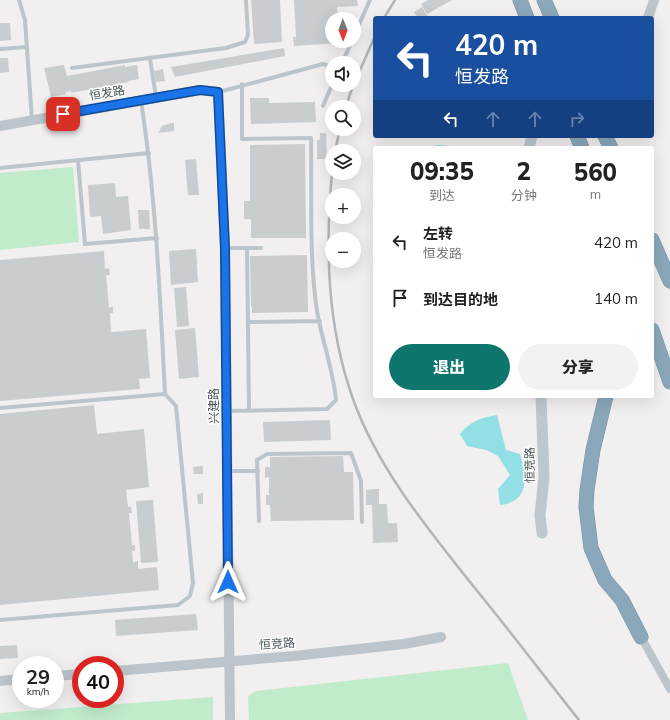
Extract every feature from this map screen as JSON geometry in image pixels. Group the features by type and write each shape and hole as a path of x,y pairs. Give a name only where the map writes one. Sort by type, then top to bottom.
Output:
{"highway":[{"path":"520,0 526,16"},
{"path":"544,0 551,16"},
{"path":"654,245 670,281"},
{"path":"654,336 670,382"},
{"path":"606,398 593,450 587,490 586,507 590,548 605,580 622,600 641,637"}],"main road":[{"name":"恒竞路","path":"541,398 544,477 540,515 542,533"}],"street":[{"path":"649,16 654,0"},
{"name":"恒发路","path":"0,126 200,90 218,92"},
{"name":"兴建路","path":"218,92 225,248 230,720"},
{"name":"恒竞路","path":"124,670 294,656 404,644 441,637"},
{"path":"641,637 670,688"},
{"path":"0,681 12,680"}],"lane":[{"path":"19,0 25,20 32,120"},
{"path":"72,68 226,48 245,42 248,35 246,0"},
{"path":"361,20 370,0"},
{"path":"0,49 27,47"},
{"path":"150,59 156,98"},
{"path":"218,92 242,84 325,64"},
{"path":"227,411 327,409 336,400 334,379 316,304 311,138 242,139 242,84"},
{"path":"323,106 329,92"},
{"path":"0,620 178,605 190,596 193,583 176,406 165,394 157,238 149,153 141,100"},
{"path":"0,168 149,153"},
{"path":"78,160 85,244 157,238"},
{"path":"225,248 261,248"},
{"path":"247,248 249,410"},
{"path":"248,322 320,321"},
{"path":"0,408 165,394"},
{"path":"259,521 258,460 267,454 351,453 361,481 362,522"},
{"path":"227,471 258,471"}],"green space":[{"path":"73,167 79,242 0,250 0,173"},
{"path":"508,663 528,720 249,720 248,696 256,691"},
{"path":"213,697 213,720 0,720 0,713 72,708 124,708 124,704"}],"water":[{"path":"497,415 506,450 520,454 525,479 524,487 517,499 510,503 500,505 498,489 510,475 498,456 486,450 467,446 460,434 467,426 476,421"}],"building":[{"path":"251,0 280,0 282,42 254,44"},
{"path":"294,0 357,0 358,6 337,7 337,12 325,12 325,44 294,46 293,37 296,37"},
{"path":"428,0 452,0 427,14 421,4"},
{"path":"422,7 428,16 417,16 414,12"},
{"path":"0,23 10,23 11,40 0,41"},
{"path":"284,48 285,56 175,77 171,67"},
{"path":"0,58 8,58 9,72 0,73"},
{"path":"64,65 67,76 125,65 125,67 137,65 139,79 71,93 71,91 66,92 66,94 51,97 44,68"},
{"path":"163,69 165,81 156,82 154,71"},
{"path":"250,98 269,98 269,103 315,102 316,122 251,124"},
{"path":"174,123 174,131 158,133 162,126"},
{"path":"320,133 325,133 326,144 325,144 325,159 317,159 317,140 320,140"},
{"path":"305,144 306,238 251,238 251,219 244,219 244,201 250,201 250,145"},
{"path":"196,159 199,195 188,195 185,160"},
{"path":"115,183 116,197 128,196 131,230 103,234 101,216 90,217 88,185"},
{"path":"138,210 149,210 150,229 139,229"},
{"path":"196,249 198,282 171,285 169,251"},
{"path":"104,251 105,269 109,268 110,275 106,275 109,307 113,307 113,313 110,313 111,332 146,329 150,378 139,379 140,389 0,401 0,260"},
{"path":"307,255 308,312 252,313 250,256"},
{"path":"186,287 189,326 177,327 174,288"},
{"path":"195,328 199,377 179,379 175,330"},
{"path":"94,405 97,434 144,429 149,487 126,490 128,507 131,506 132,513 129,513 132,545 135,545 135,551 132,551 133,562 138,561 138,569 157,567 159,590 0,605 0,414"},
{"path":"330,420 331,440 264,442 263,422"},
{"path":"343,456 344,472 353,472 354,520 271,521 270,505 266,505 266,495 269,495 269,477 265,478 265,467 270,467 270,457"},
{"path":"203,466 203,474 194,474 193,467"},
{"path":"379,489 379,504 387,504 388,523 397,523 398,542 373,543 372,505 366,505 366,490"},
{"path":"203,493 203,504 198,504 197,494"},
{"path":"153,500 158,562 141,563 136,501"},
{"path":"196,614 198,630 116,636 115,620"},
{"path":"17,645 18,656 12,656 12,658 0,659 0,646"}],"railway":[{"path":"385,16 395,0"},
{"path":"361,68 373,41"},
{"path":"348,100 351,92"},
{"path":"337,144 338,136"},
{"path":"332,180 329,259 333,315 344,371 363,425 390,474 422,520 579,720"}],"route":[{"path":"63,114 200,90 218,92 225,248 228,582"}]}
